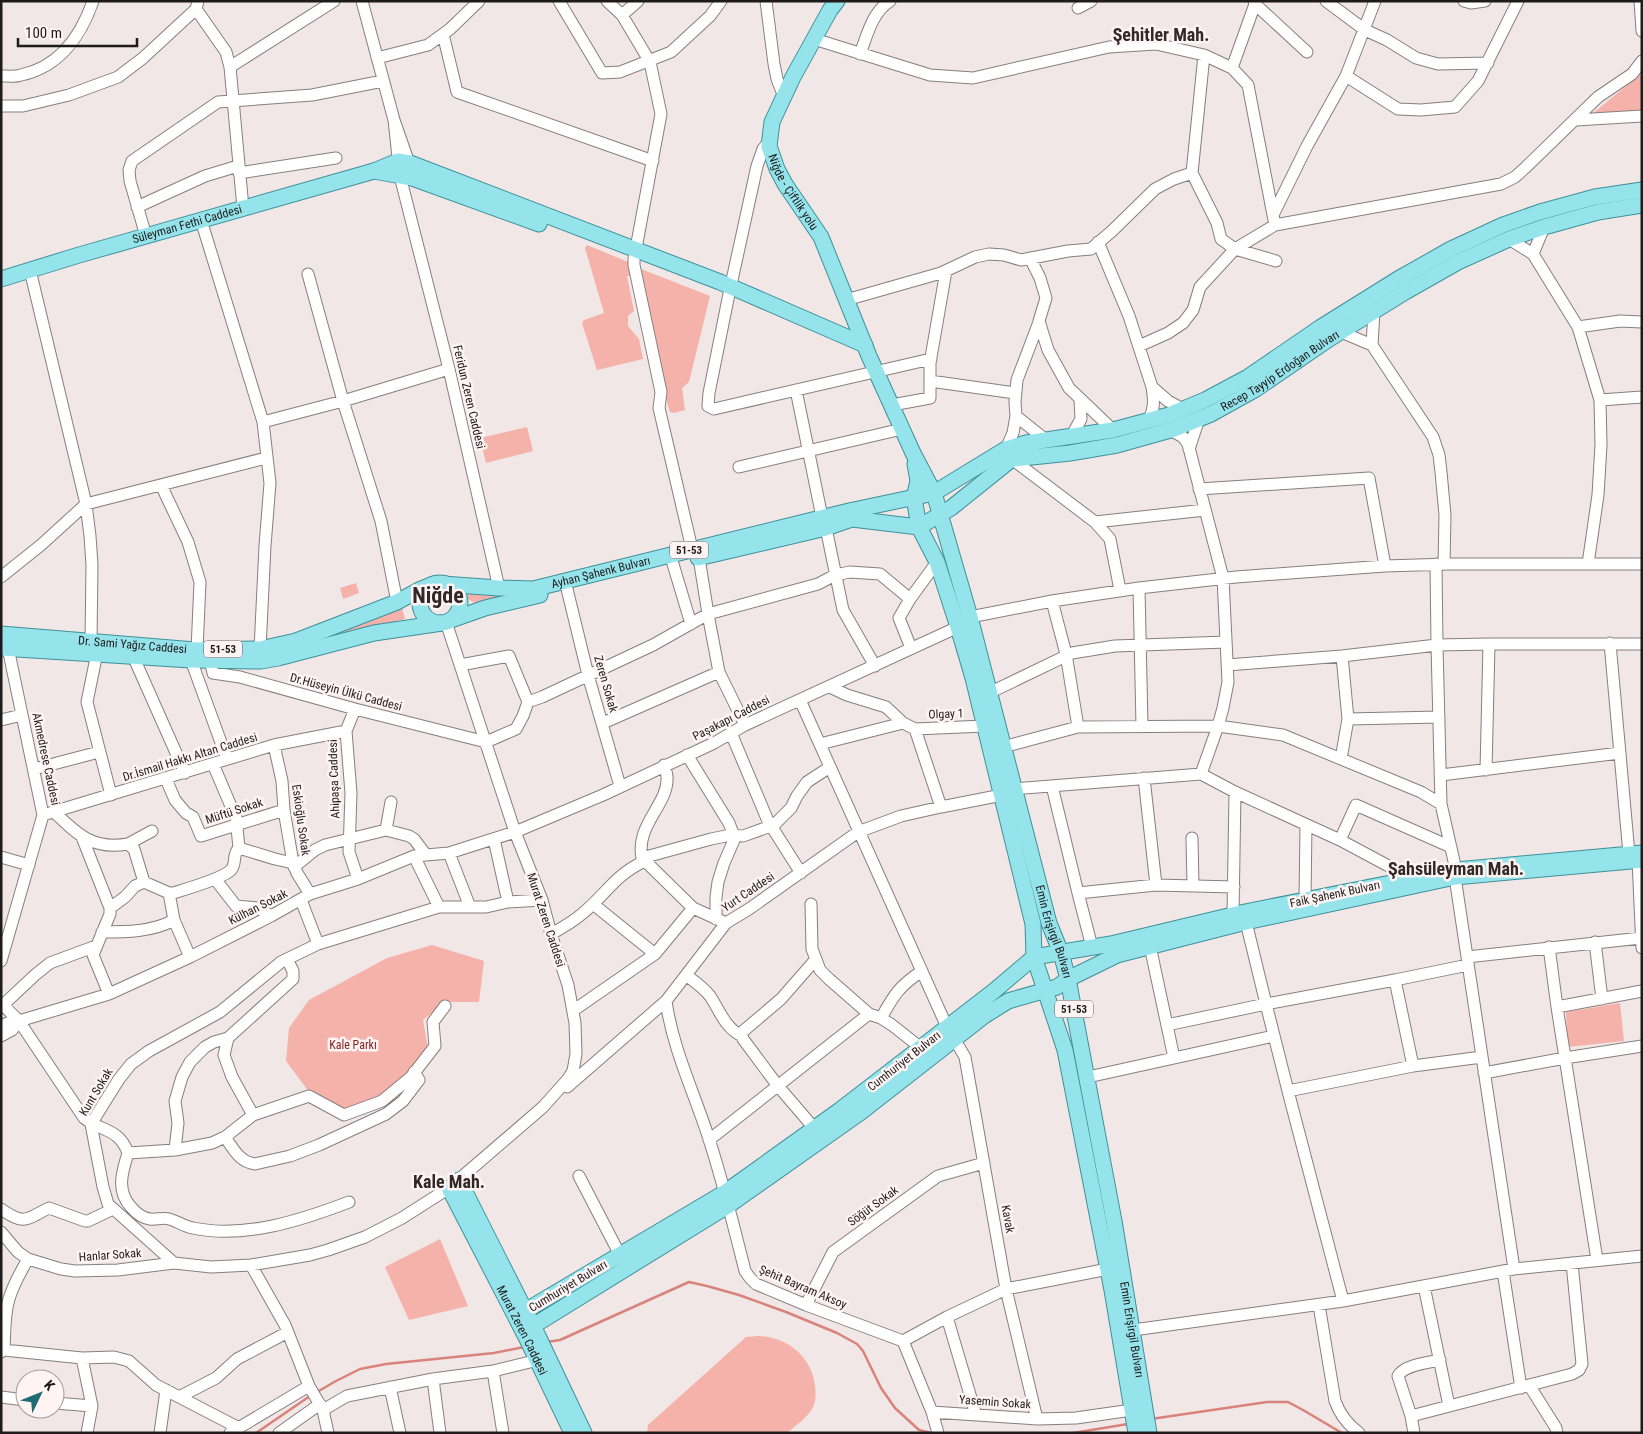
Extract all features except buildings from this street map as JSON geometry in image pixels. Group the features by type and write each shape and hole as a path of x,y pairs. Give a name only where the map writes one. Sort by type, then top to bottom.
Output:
{"main road":[{"name":"Niğde - Çiftlik yolu","path":"837,1 814,39 772,122 769,146 777,169 785,184 821,237 870,357 913,453"},
{"name":"Süleyman Fethi Caddesi","path":"1,280 146,236 374,171 405,169"},
{"path":"405,169 729,290 870,357"},
{"name":"Recep Tayyip Erdoğan Bulvarı","path":"934,493 1009,454 1046,440 1071,438 1113,430 1148,421 1205,400 1248,376 1321,327 1398,279 1451,249 1503,225 1540,212 1595,197 1642,190"},
{"name":"Recep Tayyip Erdoğan Bulvarı","path":"919,527 951,508 1009,454 1070,453 1117,445 1170,430 1199,419 1256,389 1374,311 1458,262 1509,238 1544,227 1598,212 1642,205"},
{"name":"Emin Erişirgil Bulvarı","path":"913,453 934,493 964,622 985,726 1068,979 1088,1077 1132,1330 1138,1409"},
{"name":"Emin Erişirgil Bulvarı","path":"913,453 918,481 914,498 919,527 964,622 989,693 1003,747 1008,792 1033,924 1034,958 1065,1050 1108,1269 1138,1409"},
{"name":"Ayhan Şahenk Bulvarı","path":"438,584 533,588 695,554 824,523 934,493"},
{"name":"Ayhan Şahenk Bulvarı","path":"824,523 852,520 919,527"},
{"name":"Ayhan Şahenk Bulvarı","path":"446,622 485,608 673,564 695,554"},
{"path":"438,584 454,589 460,601 457,613 446,622 432,622 424,616 420,607 423,592 438,584"},
{"name":"Dr. Sami Yağız Caddesi","path":"5,648 94,647 133,656 194,655 260,648 296,641 398,602 419,590 438,584"},
{"name":"Dr. Sami Yağız Caddesi","path":"1,634 94,647 194,655 210,660 261,661 374,633 446,622"},
{"name":"Faik Şahenk Bulvarı","path":"1068,979 1117,955 1305,900 1411,878 1638,857"},
{"name":"Faik Şahenk Bulvarı","path":"1034,958 1455,874"},
{"name":"Cumhuriyet Bulvarı","path":"528,1327 861,1112 1034,958"},
{"name":"Cumhuriyet Bulvarı","path":"528,1327 620,1254 726,1199 814,1128 921,1048 984,1016 1008,1001 1057,986 1068,979"},
{"name":"Murat Zeren Caddesi","path":"454,1184 528,1327 572,1433"},
{"name":"Murat Zeren Caddesi","path":"539,1355 584,1433"},
{"name":"51-53","path":"1136,1433 1138,1409"},
{"name":"51-53","path":"1138,1409 1149,1433"}],"street":[{"path":"1,76 20,76 55,59 68,48 86,21 93,1"},
{"path":"230,67 334,1"},
{"name":"Feridun Zeren Caddesi","path":"362,1 394,120 405,169 410,213 449,369 499,588"},
{"path":"377,58 428,45 479,1"},
{"path":"559,1 602,73 620,72 650,62 671,52 710,16 721,1"},
{"path":"607,1 622,14 650,62 661,114 634,265 661,392 658,408 695,554 720,672 745,725"},
{"path":"622,14 638,1"},
{"path":"766,1 777,80 784,97"},
{"path":"860,54 876,14 883,5 890,1"},
{"path":"1078,8 1091,1"},
{"path":"1326,1 1365,30 1387,40 1416,58 1438,64 1488,63"},
{"path":"1274,220 1308,146 1346,76 1375,1"},
{"path":"1464,1 1471,3 1485,1"},
{"path":"1346,76 1398,109 1421,110 1455,107 1478,81 1518,1"},
{"path":"1640,1 1642,31"},
{"path":"1232,68 1255,3 1307,52"},
{"path":"1,106 23,106 69,94 118,77 143,58 197,5 226,52 230,67 242,208"},
{"path":"442,34 457,92 653,161"},
{"path":"814,39 930,75 973,78 1109,47 1156,44 1204,55 1232,68 1248,85 1274,220"},
{"path":"1204,55 1192,173 1217,223 1221,239 1235,249 1276,261"},
{"path":"1139,346 1183,323 1194,310 1200,287 1235,249 1274,220 1501,184 1515,176 1598,97 1632,74 1642,61"},
{"path":"146,236 129,170 132,161 218,102 312,95 383,81"},
{"path":"1576,120 1642,116"},
{"path":"770,140 763,150 757,166 729,290 708,406 714,409 796,390 870,357 931,359"},
{"path":"137,207 205,176 336,158"},
{"path":"846,300 946,271 974,257 989,254 1004,255 1021,260 1068,251 1091,249 1155,189 1174,179 1192,173"},
{"path":"201,220 263,422 270,483 260,648"},
{"path":"1533,254 1544,227"},
{"path":"1509,238 1533,254 1578,328 1600,400 1601,445 1598,495 1588,564"},
{"path":"1098,242 1129,316 1152,387 1154,404 1153,412 1148,421"},
{"path":"1030,258 1040,278 1046,298 1017,380 1016,416 1009,454 1095,522 1110,539 1120,590"},
{"path":"30,270 86,504 92,565 94,647 87,702 111,796"},
{"path":"892,405 930,398 931,359 946,271"},
{"path":"308,274 343,402 381,521 398,602"},
{"path":"1372,345 1374,311"},
{"path":"1039,321 1048,350 1068,388 1113,430"},
{"path":"1578,328 1620,321 1642,322"},
{"path":"1341,332 1372,345 1433,437 1439,454 1445,515 1440,564 1436,646 1441,804 1451,847 1482,1057 1508,1270 1525,1387 1556,1428 1557,1433"},
{"path":"263,422 343,402 449,369"},
{"path":"930,381 1016,393"},
{"path":"1152,387 1168,401 1183,409"},
{"path":"796,390 843,610 875,666"},
{"path":"1600,400 1642,397"},
{"path":"1071,438 1081,419 1080,400"},
{"path":"1016,416 1046,440"},
{"path":"1190,449 1194,430 1199,419"},
{"path":"739,467 902,429"},
{"path":"1170,430 1183,437 1190,449 1204,510 1223,578 1228,682 1218,726 1201,774 1340,840 1411,878"},
{"path":"1,577 41,545 86,504 266,458"},
{"path":"1199,489 1369,478 1385,566"},
{"path":"161,485 188,542 200,582 194,655 227,760"},
{"path":"1095,522 1204,510"},
{"path":"911,648 899,618 910,599 937,562"},
{"path":"673,564 691,624"},
{"name":"Paşakapı Caddesi","path":"515,832 714,744 745,725 875,666 964,622 1052,600 1223,578 1385,566 1440,564 1642,564"},
{"path":"528,702 542,698 653,645 708,614 818,584 835,575 850,572 880,574 910,599"},
{"path":"1139,588 1142,726"},
{"name":"Zeren Sokak","path":"568,589 588,675 620,786"},
{"path":"1052,600 1066,654 1078,727"},
{"name":"Murat Zeren Caddesi","path":"446,622 515,832 542,900 568,986 574,1010 576,1054 573,1071 560,1089 454,1184"},
{"path":"989,693 1066,654 1115,646 1226,642"},
{"path":"1167,1024 1395,980 1467,961 1549,947 1595,942 1641,943 1638,857 1620,753 1610,643"},
{"path":"1486,770 1489,644"},
{"path":"1227,665 1436,646 1642,644"},
{"name":"Akmedrese Caddesi","path":"1,961 29,865 48,813 34,769 5,648"},
{"path":"133,656 185,772"},
{"path":"460,665 509,656 528,702 516,729 486,742"},
{"path":"1341,759 1348,719 1342,656"},
{"name":"Dr.Hüseyin Ülkü Caddesi","path":"210,660 213,673 240,677 355,709 486,742"},
{"path":"603,722 720,672"},
{"name":"Olgay 1","path":"830,687 847,695 886,707 903,722 915,729 985,726"},
{"name":"Kavak","path":"800,700 858,832 951,1033 964,1057 1006,1289 1037,1419"},
{"name":"Ahipaşa Caddesi","path":"355,709 346,731 351,792 350,852 358,879"},
{"path":"1,720 22,715"},
{"path":"1348,719 1439,717"},
{"path":"820,744 903,722"},
{"path":"1003,747 1078,727 1218,726 1283,735 1421,792 1441,804"},
{"path":"915,729 941,807"},
{"name":"Dr.İsmail Hakkı Altan Caddesi","path":"48,813 111,796 274,745 346,731"},
{"path":"731,733 756,796 771,826 801,873"},
{"name":"Eskioğlu Sokak","path":"274,745 282,781 284,810 293,865 306,897 318,944"},
{"path":"34,769 99,752"},
{"path":"1440,775 1620,753"},
{"path":"687,755 734,836 718,882 716,897 721,921"},
{"path":"110,908 125,897 135,886 144,882 169,893 215,879 231,870 236,851 239,848 237,824 230,802 213,764"},
{"path":"664,766 667,778 665,789 642,836 640,848 644,859 693,908 721,921"},
{"path":"551,934 572,922 593,904 621,875 644,859 711,839 743,836 771,826 791,808 807,782 830,767"},
{"name":"Yurt Caddesi","path":"542,1107 666,1000 686,975 721,921 749,909 858,832 901,816 1008,792 1052,786 1201,774"},
{"path":"1144,778 1156,885"},
{"name":"Müftü Sokak","path":"166,779 175,800 180,808 193,817 201,836 284,810"},
{"path":"1052,786 1092,947"},
{"path":"1236,792 1234,886 1239,918 1266,1004 1343,1302"},
{"path":"386,830 392,802"},
{"path":"1340,840 1356,805 1451,847"},
{"path":"48,813 82,837 103,845 128,844 152,831"},
{"path":"1305,900 1306,824"},
{"path":"239,848 293,865 325,845 386,830 414,839 426,855"},
{"name":"Külhan Sokak","path":"1,1026 109,994 190,956 306,897 358,879 414,856 449,853 515,832"},
{"path":"82,837 110,908 110,914 93,955 109,994"},
{"path":"1192,838 1192,886"},
{"path":"494,840 508,902"},
{"path":"128,844 134,849 144,882"},
{"path":"449,853 470,907"},
{"path":"414,856 439,907"},
{"path":"1,857 29,865"},
{"path":"215,879 236,906 258,908 271,916"},
{"path":"1078,893 1156,885 1234,886"},
{"path":"169,893 174,920 190,956"},
{"name":"Kunt Sokak","path":"174,1263 108,1204 102,1187 91,1124 119,1078 131,1064 149,1051 220,1012 281,962 318,944 439,907 486,907 508,902 542,900"},
{"path":"593,904 655,954"},
{"path":"812,904 812,948 820,970 869,1014 881,1018 921,1048"},
{"path":"574,1010 655,954 693,908"},
{"path":"1,918 13,922"},
{"path":"102,932 152,928 165,925 174,920"},
{"path":"1595,942 1602,999"},
{"path":"96,946 50,963 2,1004 19,1021 84,1118 91,1124 116,1134 121,1140 128,1153 121,1179 123,1196 135,1212 151,1219 165,1218 176,1221 190,1228 240,1232 294,1221 349,1202"},
{"path":"1150,946 1174,1058"},
{"path":"1549,947 1597,1260"},
{"path":"175,1150 178,1123 175,1101 182,1077 190,1062 205,1047 228,1038 293,979 293,971 287,959"},
{"path":"742,1036 741,1033 781,999 816,959"},
{"path":"881,1018 897,991 908,980 922,971"},
{"path":"686,975 708,994 729,1026 735,1033 742,1036 778,1086 814,1128"},
{"path":"1395,980 1413,1066"},
{"path":"1557,1007 1642,991"},
{"path":"666,1000 668,1015 683,1071 709,1140 726,1199"},
{"path":"128,1153 175,1150 212,1143 226,1137 253,1116 310,1096 344,1115 382,1101 414,1072 435,1046 433,1022 446,1006"},
{"path":"709,1140 869,1014"},
{"name":"Külhan Sokak","path":"1,1036 12,1030 19,1021"},
{"path":"1088,1077 1274,1036"},
{"path":"228,1038 224,1055 232,1077 253,1116"},
{"path":"1484,1073 1642,1046"},
{"path":"1288,1091 1413,1066 1482,1057"},
{"path":"226,1137 244,1161 254,1164 290,1156 319,1146 386,1114 402,1101 419,1080 414,1072"},
{"name":"Söğüt Sokak","path":"806,1305 833,1252 938,1176 984,1163"},
{"path":"579,1176 620,1254"},
{"name":"Hanlar Sokak","path":"1,1232 18,1252 28,1259 61,1269 84,1272 174,1263 211,1267 250,1265 310,1255 355,1241 402,1218 454,1184"},
{"name":"Şehit Bayram Aksoy","path":"726,1199 745,1271 756,1284 806,1305 903,1341"},
{"path":"1,1209 20,1220 30,1218 49,1208 80,1220 88,1221 112,1208"},
{"path":"1132,1330 1343,1302 1508,1270 1642,1256"},
{"path":"28,1259 9,1299 2,1350 82,1358 114,1358 128,1361 156,1385 235,1430 316,1398 346,1396 433,1379 493,1371 539,1355"},
{"path":"1411,1416 1525,1387 1572,1374 1579,1370 1582,1364 1572,1263"},
{"path":"250,1265 288,1332 316,1398 328,1433"},
{"path":"938,1433 932,1412 903,1341 1006,1289 1108,1269"},
{"path":"1424,1286 1450,1406"},
{"path":"1319,1305 1335,1401 1345,1420 1359,1433"},
{"path":"948,1317 976,1415"},
{"path":"179,1397 216,1378 237,1359 288,1332"},
{"path":"82,1358 92,1406 87,1433"},
{"path":"1414,1433 1411,1416 1398,1376 1401,1371 1407,1368 1440,1360"},
{"path":"493,1371 503,1433"},
{"path":"433,1379 440,1433"},
{"path":"390,1387 400,1433"},
{"path":"160,1433 166,1390"},
{"path":"1,1397 15,1399"},
{"path":"279,1433 316,1398"},
{"path":"65,1404 92,1406"},
{"name":"Yasemin Sokak","path":"932,1412 1037,1419 1076,1418 1138,1409"}],"green space":[{"path":"1642,73 1642,111 1592,114"},
{"path":"587,245 628,262 630,276 627,276 634,311 628,316 628,326 639,339 643,359 597,370 582,323 584,320 604,313 585,248"},
{"path":"641,269 710,296 689,382 682,388 685,410 674,413 670,412 662,386"},
{"path":"527,427 533,451 486,463 480,438"},
{"path":"356,583 359,593 343,599 340,588"},
{"path":"470,592 499,595 500,598 475,603 468,599"},
{"path":"402,608 405,619 342,635 341,633"},
{"name":"Kale Parkı","path":"432,945 484,961 479,1002 446,1002 423,1020 428,1048 396,1090 366,1107 338,1109 309,1092 286,1061 289,1028 309,1000 387,958"},
{"path":"1620,1003 1624,1041 1568,1047 1566,1012"},
{"path":"440,1239 468,1306 409,1320 385,1267"},
{"path":"746,1337 768,1337 787,1344 803,1357 809,1366 813,1375 816,1395 813,1407 801,1421 787,1433 647,1433 648,1425"}],"waterway":[{"path":"547,1342 560,1340 689,1282 707,1286 786,1312 837,1333 857,1344 863,1351 881,1388 895,1408 919,1430 931,1433"},
{"path":"317,1392 360,1369 386,1364 494,1353 524,1347"},
{"path":"256,1433 310,1396"},
{"path":"1151,1419 1267,1402 1288,1402 1342,1433"},
{"path":"1073,1433 1128,1424"}],"district":[{"name":"Şehitler Mah.","path":"1161,35"},
{"name":"Niğde","path":"438,595"},
{"name":"Şahsüleyman Mah.","path":"1456,869"},
{"name":"Kale Mah.","path":"449,1182"}]}
